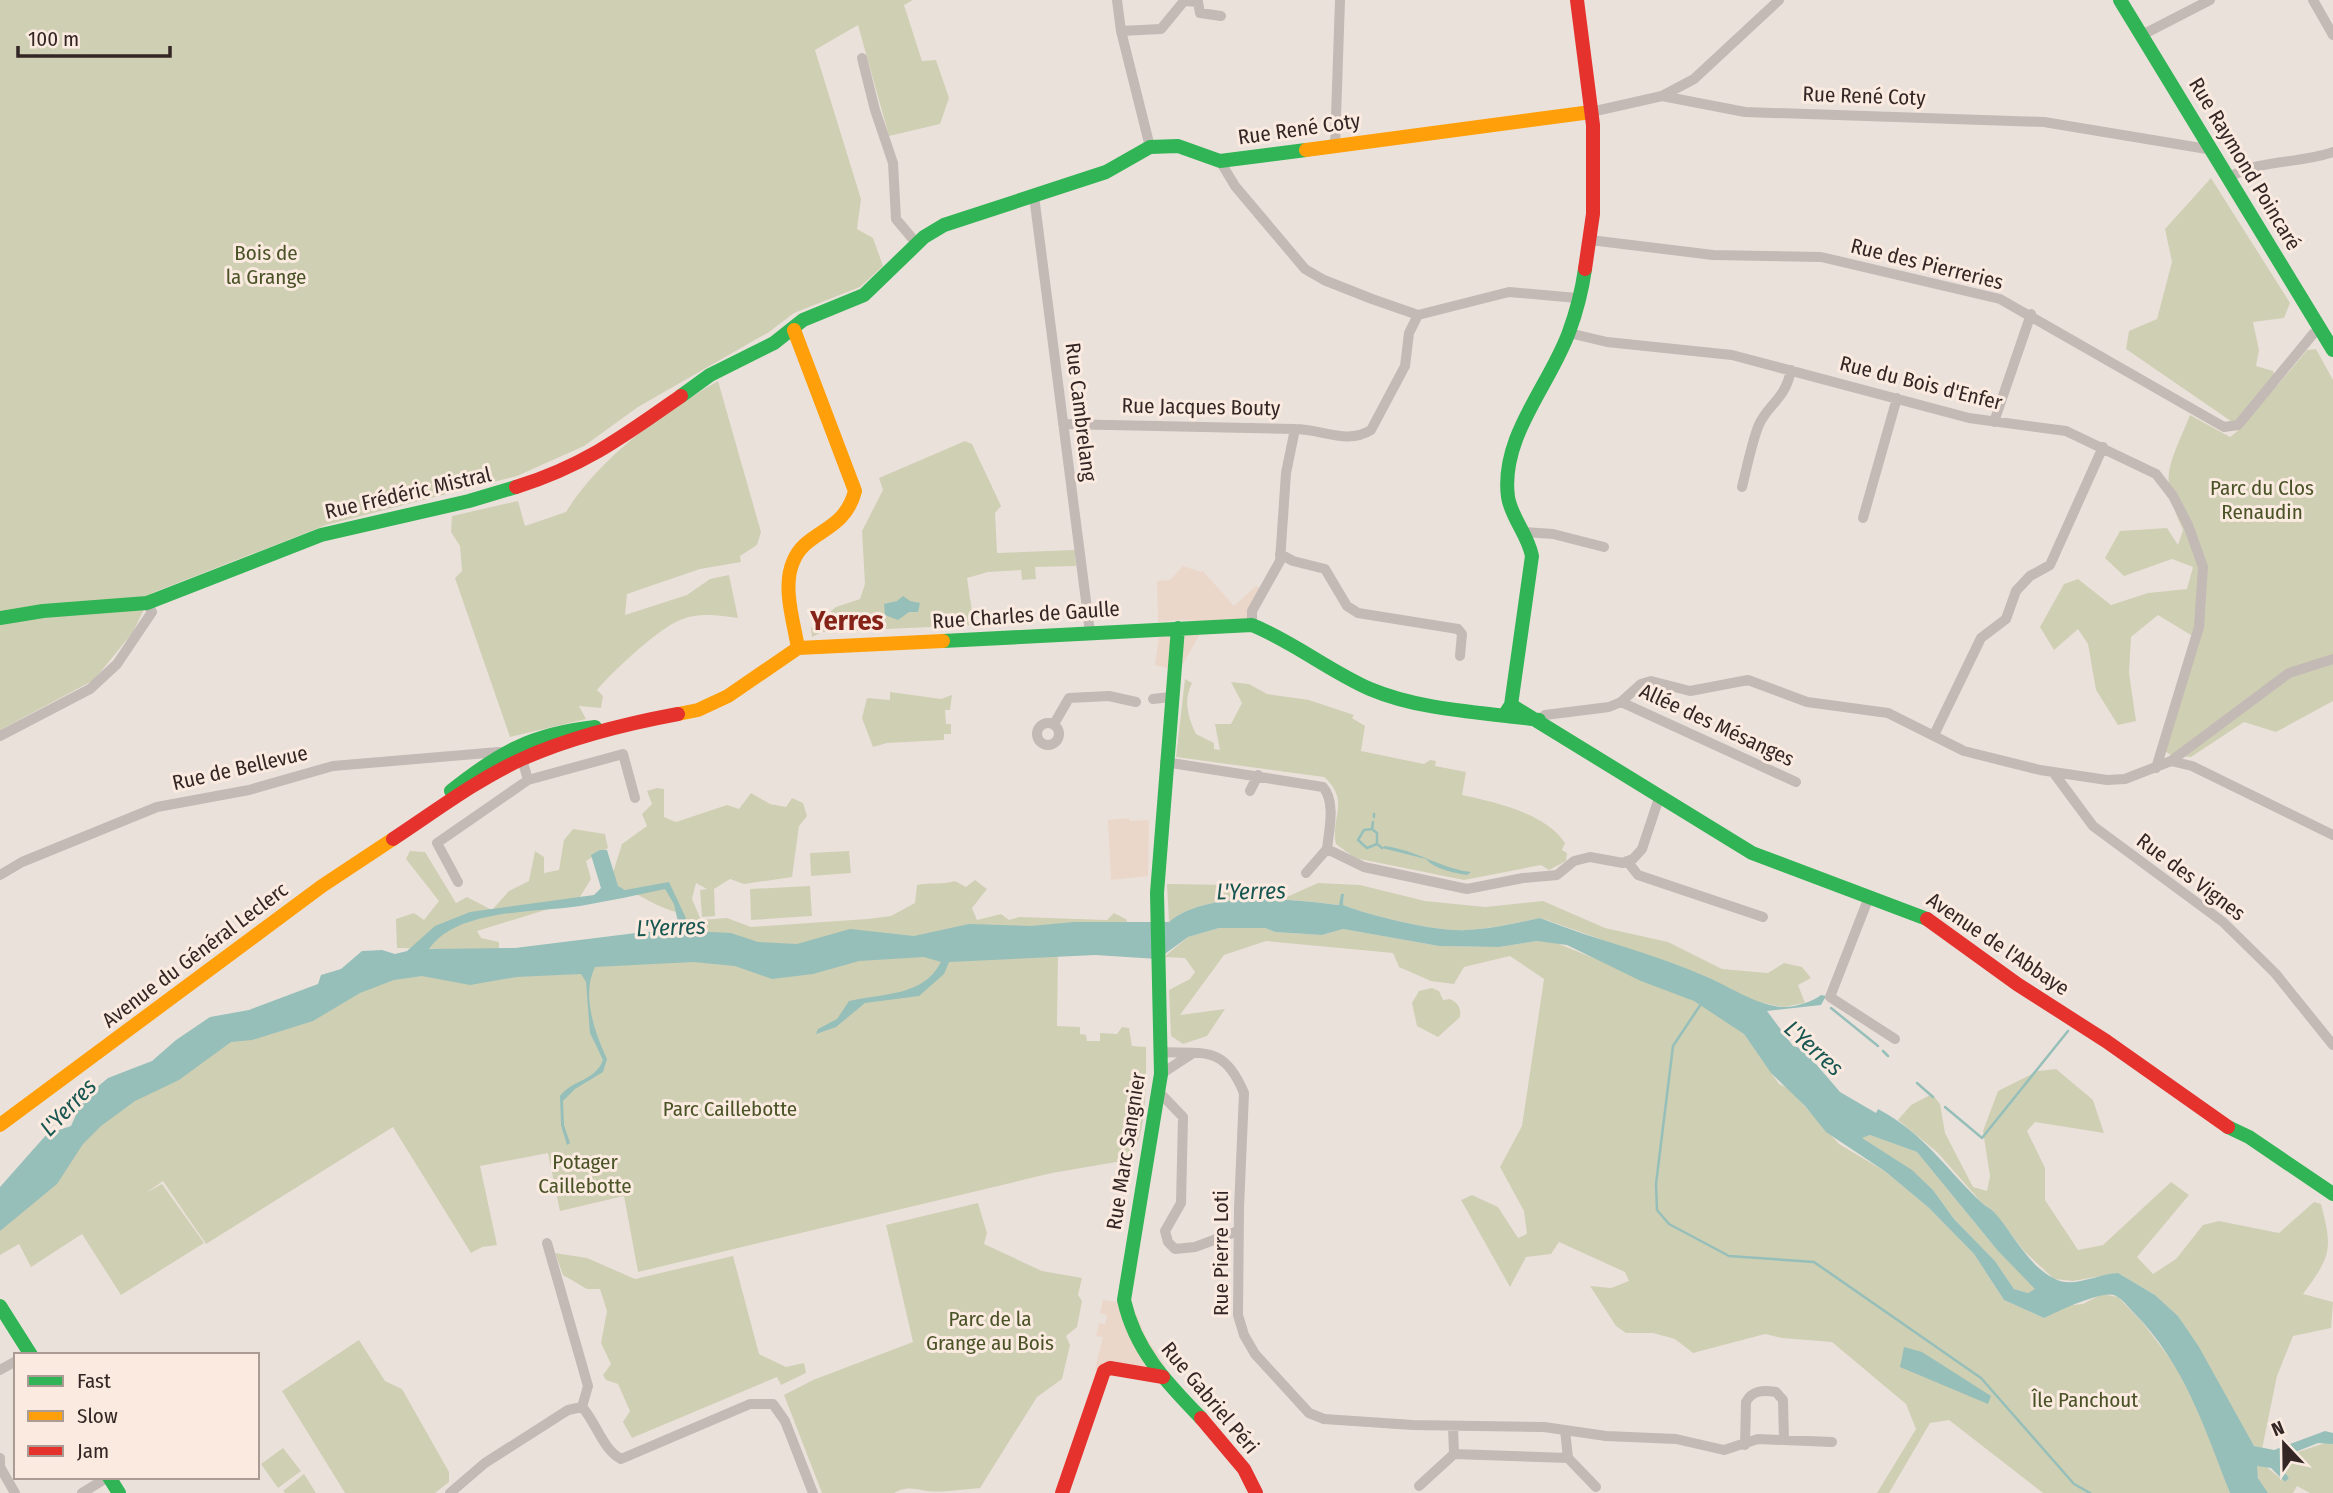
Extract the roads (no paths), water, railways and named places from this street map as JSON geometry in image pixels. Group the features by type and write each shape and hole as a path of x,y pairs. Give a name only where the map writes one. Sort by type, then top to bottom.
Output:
{"street":[{"path":"516,762 614,726 669,718 698,710 728,696 798,648 790,576 792,562 800,552 844,519 855,491 794,330 803,320 864,295 917,244 954,221 1106,172 1150,147 1121,31 1117,0"},
{"path":"1335,146 1340,0"},
{"path":"1501,717 1511,705 1532,556 1530,541 1511,507 1506,486 1512,455 1531,408 1569,333 1590,240 1594,187 1591,113 1577,0"},
{"path":"1662,96 1694,79 1779,0"},
{"name":"Rue Raymond Poincaré","path":"2120,0 2231,177 2333,350"},
{"path":"2141,35 2210,0"},
{"path":"2327,0 2315,3 2333,35"},
{"path":"1121,31 1161,29 1184,1 1198,2 1200,13 1221,16"},
{"path":"862,58 875,110 893,163 896,219 917,244"},
{"name":"Rue René Coty","path":"1150,147 1178,146 1220,161 1591,113 1662,96 1745,112 2044,122 2213,150"},
{"path":"2231,177 2247,169 2333,152"},
{"path":"1220,161 1235,186 1305,269 1324,280 1418,315 1509,292 1577,298"},
{"name":"Rue Cambrelang","path":"1034,196 1090,632"},
{"name":"Rue des Pierreries","path":"1590,240 1713,255 1821,257 2000,299 2031,314 2224,427 2238,425 2313,334 2321,330"},
{"path":"1994,422 2031,314"},
{"name":"Rue Jacques Bouty","path":"1063,424 1321,430 1348,439 1371,430 1405,366 1409,333 1418,315"},
{"name":"Rue Frédéric Mistral","path":"0,618 43,611 147,603 321,535 469,501 558,474 603,450 710,375 794,330"},
{"name":"Rue du Bois d'Enfer","path":"1569,333 1607,342 1732,355 1994,422 2066,430 2155,474 2177,503 2203,567 2199,627 2156,768"},
{"path":"1742,487 1759,424 1781,399 1788,386 1791,370"},
{"path":"1863,518 1897,398"},
{"path":"1252,625 1252,611 1276,571 1280,554 1286,473 1295,429"},
{"path":"1934,735 1981,639 2006,619 2016,591 2030,576 2050,565 2103,447"},
{"path":"1524,532 1553,534 1604,547"},
{"path":"1280,554 1293,561 1325,569 1347,606 1358,613 1458,629 1462,634 1460,656"},
{"path":"0,736 90,689 108,672 152,612 147,603"},
{"name":"Rue Charles de Gaulle","path":"798,648 1252,625 1278,635 1338,674 1409,702 1501,717 1539,720"},
{"path":"1178,628 1165,762 1322,787 1329,794 1330,806 1327,849 1306,873"},
{"path":"1539,720 1545,715 1621,702 1641,684 1650,681 1690,691 1748,680 1807,702 1888,713 1964,751 2053,772 2116,779 2146,774 2171,761 2289,673 2333,659"},
{"path":"1054,724 1069,698 1110,696 1136,702"},
{"path":"1153,699 1170,697"},
{"name":"Allée des Mésanges","path":"1621,702 1796,782"},
{"name":"Avenue de l'Abbaye","path":"1511,705 1752,853 1934,922 2012,980 2106,1041 2224,1125 2249,1137 2333,1194"},
{"name":"Avenue du Général Leclerc","path":"416,822 516,743 546,733 614,726"},
{"path":"516,743 516,762"},
{"path":"502,752 516,762 528,780"},
{"name":"Rue de Bellevue","path":"0,875 22,862 157,807 249,790 334,766 502,752"},
{"path":"458,881 437,843 528,780 623,754 635,798"},
{"path":"2171,761 2192,766 2333,835"},
{"name":"Avenue du Général Leclerc","path":"0,1125 322,886 416,822 516,762"},
{"name":"Rue Marc Sangnier","path":"1136,1341 1125,1315 1124,1300 1161,1074 1156,916 1165,762"},
{"name":"Rue des Vignes","path":"2053,772 2093,826 2223,922 2275,973 2333,1045"},
{"path":"1251,791 1258,775"},
{"path":"1327,849 1364,867 1467,889 1523,878 1558,875 1581,859 1627,861 1642,849 1659,797"},
{"path":"1627,861 1638,875 1763,917"},
{"path":"1869,897 1830,997 1895,1039"},
{"name":"Rue Pierre Loti","path":"1160,1052 1206,1052 1227,1062 1244,1093 1237,1300 1244,1335 1255,1354 1304,1409 1324,1419 1566,1430 1606,1436 1676,1439 1724,1450 1758,1439 1832,1442"},
{"path":"1161,1074 1193,1053"},
{"path":"1159,1092 1183,1117 1181,1203 1165,1230 1168,1242 1175,1249 1195,1247 1238,1231"},
{"path":"547,1243 588,1387 582,1407"},
{"path":"0,1306 28,1353"},
{"name":"Rue Gabriel Péri","path":"1136,1341 1254,1488 1266,1493"},
{"path":"1062,1493 1104,1371 1110,1368 1163,1377"},
{"path":"1745,1445 1746,1402 1749,1396 1760,1391 1776,1392 1783,1400 1784,1440"},
{"path":"582,1407 592,1418 613,1455 621,1459 750,1404 773,1404 785,1420 813,1493"},
{"path":"450,1493 485,1463 568,1410 582,1407"},
{"path":"1453,1426 1454,1454"},
{"path":"1566,1430 1568,1458 1596,1487"},
{"path":"1419,1486 1454,1454 1568,1458"},
{"path":"0,1458 0,1468 15,1493"},
{"path":"82,1493 105,1479"}],"water":[{"path":"903,596 920,603 918,612 909,612 898,620 885,615 884,604 897,601"},
{"path":"1385,846 1471,872 1467,875 1445,870 1426,859 1382,848"},
{"path":"607,850 618,886 625,890 669,882 692,931 731,933 758,942 797,944 850,929 914,936 969,924 1031,926 1074,922 1169,922 1185,912 1227,901 1275,899 1339,905 1341,894 1344,894 1343,905 1370,914 1454,930 1503,926 1540,918 1687,968 1752,999 1771,1005 1791,1007 1821,995 1826,996 1821,1005 1767,1011 1793,1046 1803,1049 1840,1092 1876,1113 1878,1109 1922,1140 1981,1202 1994,1212 2045,1273 2062,1282 2070,1282 2118,1273 2155,1295 2178,1316 2199,1347 2254,1446 2274,1450 2325,1431 2333,1433 2333,1444 2318,1443 2280,1458 2280,1466 2289,1478 2285,1482 2271,1468 2257,1466 2258,1478 2268,1493 2230,1493 2202,1421 2180,1375 2151,1332 2120,1298 2114,1295 2100,1296 2044,1318 2004,1300 1974,1254 1929,1208 1886,1172 1826,1132 1805,1106 1771,1073 1744,1034 1694,1001 1641,981 1567,945 1537,941 1499,947 1439,946 1343,929 1322,935 1275,932 1265,928 1219,928 1188,937 1158,959 1095,955 949,962 944,974 919,996 865,1003 836,1027 816,1034 818,1029 837,1019 849,1001 913,988 924,982 941,962 924,957 859,961 813,974 772,979 735,966 693,962 595,967 589,1002 594,1026 607,1059 603,1072 575,1089 563,1101 564,1125 570,1143 567,1145 561,1125 560,1096 595,1072 603,1060 590,1033 586,982 581,974 516,977 470,985 422,976 394,980 360,993 313,1021 252,1040 231,1042 179,1080 135,1101 101,1126 83,1144 57,1184 0,1231 0,1187 47,1134 71,1126 83,1099 108,1078 152,1061 176,1040 210,1017 249,1010 318,984 321,975 341,969 362,951 382,950 395,954 407,951 435,926 470,912 594,895 601,888 591,855","holes":["665,889 674,904 680,931 644,932 515,948 429,949 442,936 478,919 580,906","1870,1135 1917,1152 1998,1251 2035,1289 2028,1293 2014,1289 1995,1261 1954,1219 1933,1190 1912,1170 1862,1138"]},
{"path":"1904,1347 1922,1352 1991,1396 1988,1404 1900,1367"}],"waterway":[{"path":"1373,822 1372,829 1377,833 1377,844 1382,848"},
{"path":"1372,829 1364,830 1358,840 1367,848 1377,844"},
{"path":"1701,1004 1673,1046 1656,1184 1657,1210 1669,1224 1729,1256 1814,1262 1981,1378 2074,1484 2090,1493"},
{"path":"1831,1008 1878,1046"},
{"path":"1945,1107 1982,1138 2068,1031"},
{"path":"1883,1051 1888,1056"},
{"path":"1917,1083 1933,1097"}],"district":[{"name":"Yerres","path":"847,620"}],"park label":[{"name":"Bois de la Grange","path":"266,265"},
{"name":"Parc du Clos Renaudin","path":"2262,500"},
{"name":"Parc Caillebotte","path":"730,1109"},
{"name":"Potager Caillebotte","path":"585,1174"},
{"name":"Parc de la Grange au Bois","path":"990,1331"},
{"name":"Île Panchout","path":"2085,1400"}],"water label":[{"name":"L'Yerres","path":"1251,891"},
{"name":"L'Yerres","path":"671,927"},
{"name":"L'Yerres","path":"1814,1048"},
{"name":"L'Yerres","path":"68,1107"}]}
